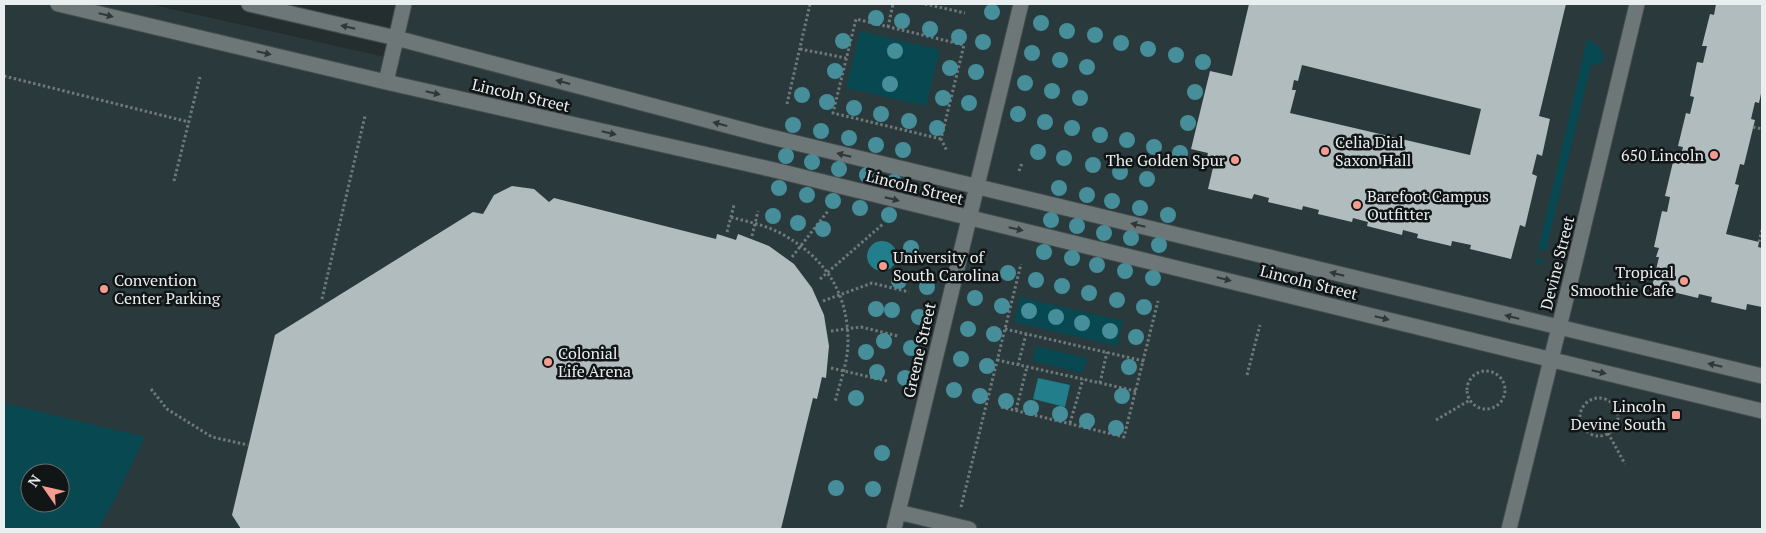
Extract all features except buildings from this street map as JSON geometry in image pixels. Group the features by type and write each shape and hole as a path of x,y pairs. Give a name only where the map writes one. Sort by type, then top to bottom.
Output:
{"street":[{"name":"Lincoln Street","path":"58,4 386,82 770,169 1762,411"},
{"name":"Lincoln Street","path":"249,4 396,38 767,136 1762,376"},
{"path":"386,82 404,4"},
{"name":"Greene Street","path":"894,529 1020,4"},
{"name":"Devine Street","path":"1509,529 1637,4"},
{"path":"898,512 962,528"}],"path":[{"path":"787,104 810,4"},
{"path":"888,27 893,4"},
{"path":"925,4 965,13"},
{"path":"941,138 834,113 856,19 964,45 941,138 947,151"},
{"path":"800,49 846,58"},
{"path":"4,76 189,122"},
{"path":"174,181 200,77"},
{"path":"322,299 365,116"},
{"path":"1753,127 1762,129"},
{"path":"1019,171 1022,163"},
{"path":"727,232 734,205"},
{"path":"752,236 758,211"},
{"path":"792,257 828,211"},
{"path":"731,217 782,234 800,247 828,273 840,295 848,344 836,402"},
{"path":"820,280 883,224"},
{"path":"1759,242 1762,230"},
{"path":"962,528 997,360 1021,264"},
{"path":"823,301 872,283 910,292"},
{"path":"1001,406 1124,437 1158,301"},
{"path":"1247,375 1260,325"},
{"path":"830,331 861,327 898,336"},
{"path":"1005,329 1144,361"},
{"path":"1018,365 1026,334"},
{"path":"1100,383 1107,352"},
{"path":"997,360 1026,369 1136,391"},
{"path":"831,368 887,381"},
{"path":"1016,410 1026,369"},
{"path":"1494,373 1503,381 1505,387 1503,400 1494,408 1481,409 1470,400 1467,390 1468,384 1476,374 1494,373"},
{"path":"1070,423 1082,381"},
{"path":"151,389 167,409 212,437 248,445"},
{"path":"1594,398 1606,400 1616,408 1616,426 1608,433 1600,436 1593,435 1583,428 1580,417 1584,405 1594,398"},
{"path":"1436,420 1470,400"},
{"path":"1608,433 1624,464"}],"shaded area":[{"name":"University of South Carolina","path":"4,4 149,4 394,59 407,4 1762,4 1762,529 4,529"},
{"path":"860,31 940,50 926,106 846,88"},
{"path":"1587,39 1600,47 1604,59 1600,64 1591,65 1546,250 1539,249 1537,258 1544,260 1542,265 1535,263"},
{"path":"882,241 893,245 897,256 893,267 882,271 871,267 867,256 871,245"},
{"path":"1020,297 1123,321 1117,346 1014,322"},
{"path":"1036,346 1087,358 1083,373 1032,361"},
{"path":"1038,378 1070,385 1065,407 1033,399"},
{"path":"4,403 145,437 114,501 98,529 4,529"}],"place":[{"name":"Celia Dial Saxon Hall","path":"1325,151"},
{"name":"650 Lincoln","path":"1714,155"},
{"name":"The Golden Spur","path":"1235,160"},
{"name":"Barefoot Campus Outfitter","path":"1357,205"},
{"name":"University of South Carolina","path":"883,266"},
{"name":"Tropical Smoothie Cafe","path":"1684,281"},
{"name":"Convention Center Parking","path":"104,289"},
{"name":"Colonial Life Arena","path":"548,362"},
{"name":"Lincoln Devine South","path":"1676,415"}]}
